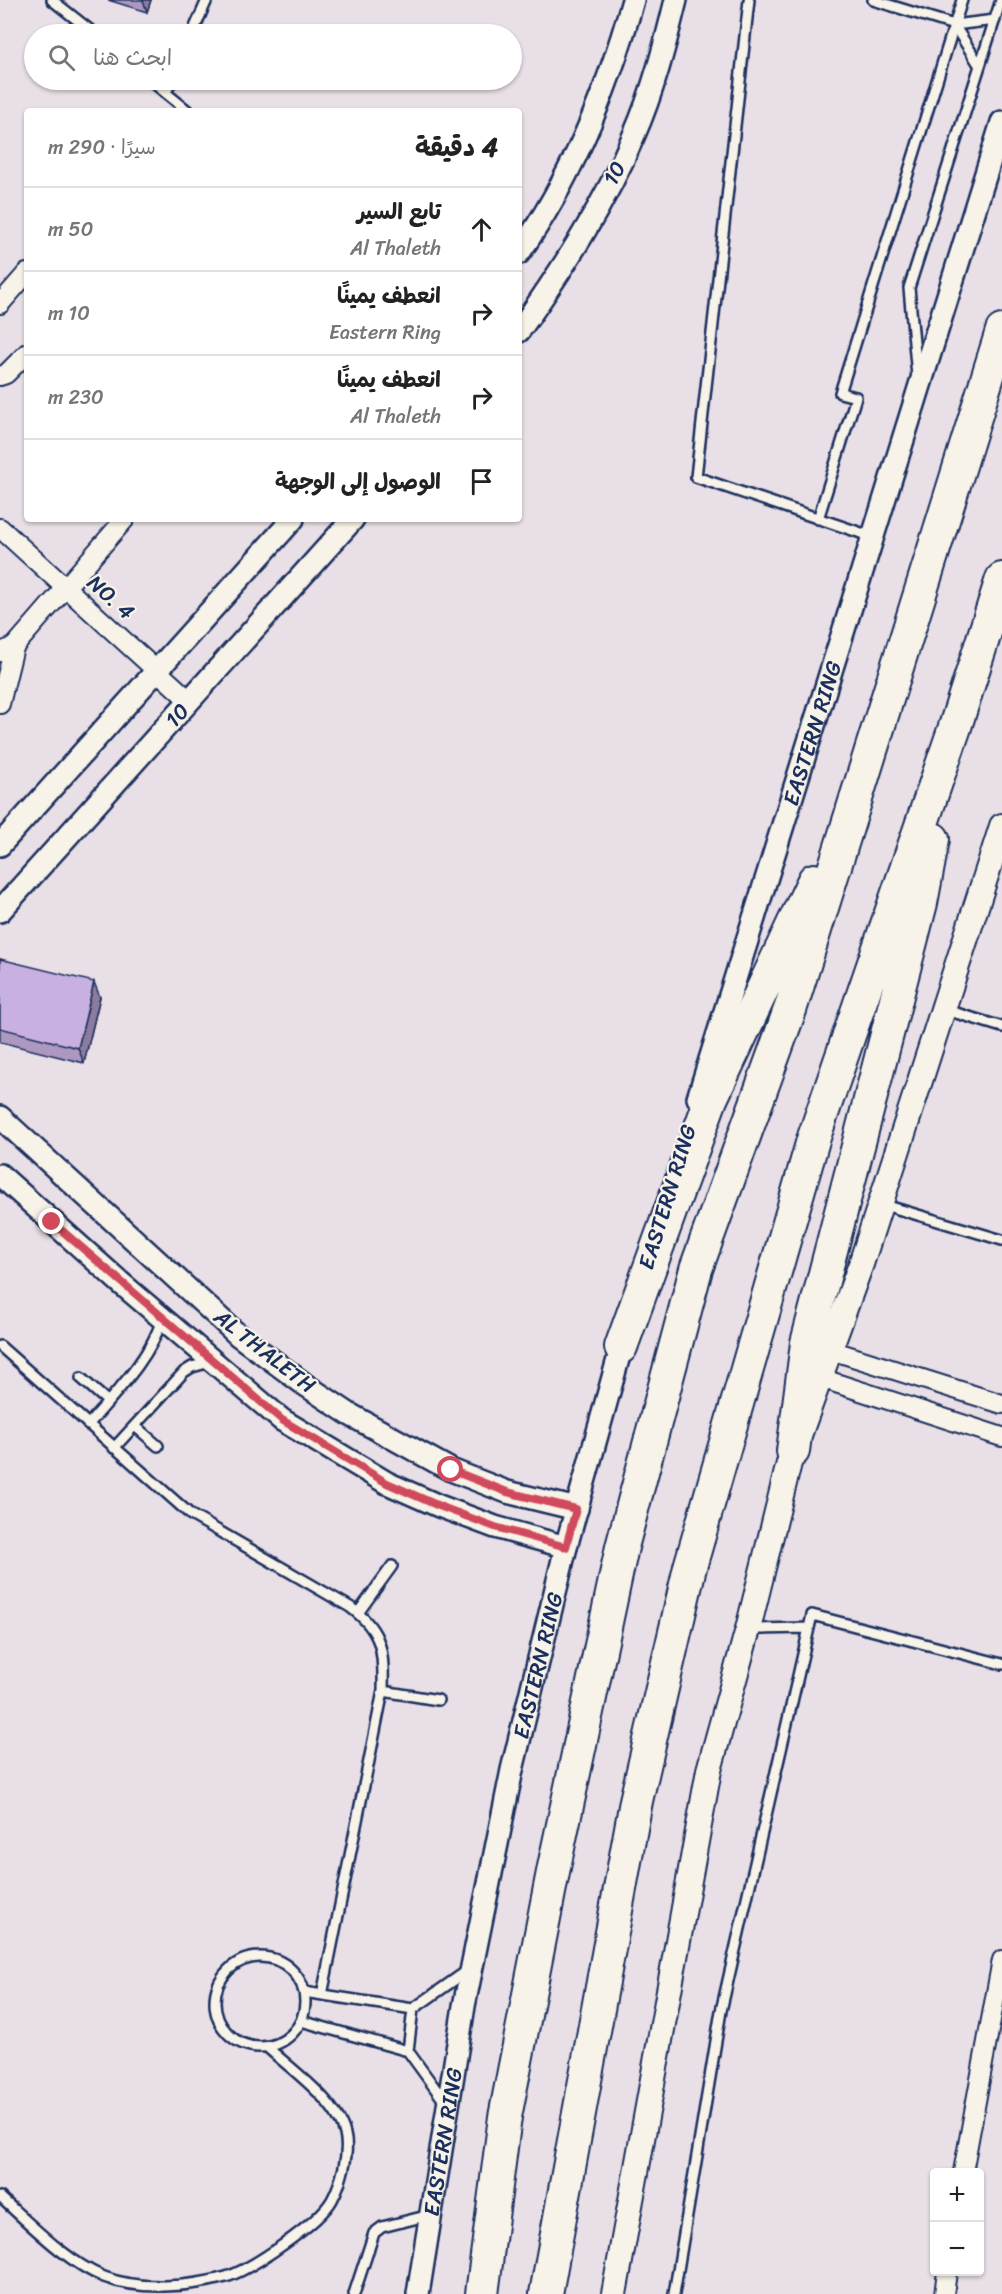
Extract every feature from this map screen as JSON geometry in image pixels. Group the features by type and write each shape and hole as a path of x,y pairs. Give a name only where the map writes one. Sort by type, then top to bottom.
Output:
{"highway":[{"path":"482,2294 505,2117 554,1868 622,1547 696,1269 791,1007 1002,331"},
{"path":"546,2294 636,1801 690,1567 813,1140 955,727 1002,579"},
{"path":"793,1451 921,903 955,727"},
{"path":"621,1347 711,1099 868,765"}],"main road":[{"path":"815,1361 879,1204 1001,831"},
{"path":"616,2292 709,1770 748,1629 793,1451"}],"street":[{"name":"10","path":"522,249 543,219 594,116 623,37 633,0"},
{"name":"10","path":"522,327 580,239 634,135 663,52 676,0"},
{"name":"EASTERN RING","path":"418,2294 472,1968 513,1770 576,1509 621,1347 1002,122"},
{"path":"0,304 24,276"},
{"path":"0,376 6,374 24,356"},
{"path":"0,704 7,649 66,589 124,522"},
{"name":"10","path":"0,844 290,522"},
{"name":"10","path":"0,910 350,522"},
{"name":"NO. 4","path":"0,528 190,700"},
{"name":"AL THALETH","path":"0,1117 155,1256 238,1335 304,1384 349,1414 451,1470 507,1492 576,1509"},
{"name":"AL THALETH","path":"0,1175 162,1319 282,1420 387,1483 495,1527 566,1547"},
{"path":"815,1361 1002,1404"},
{"path":"815,1361 1002,1437"},
{"path":"964,2168 1002,1960"},
{"path":"944,2294 946,2276"}],"lane":[{"path":"52,0 82,24"},
{"path":"196,24 207,0"},
{"path":"749,0 696,477 873,537"},
{"path":"873,0 954,24 995,20"},
{"path":"818,519 856,397 840,393 962,0"},
{"path":"918,392 909,288 1001,0"},
{"path":"954,24 980,66"},
{"path":"163,90 185,108"},
{"path":"943,1009 1002,1027"},
{"path":"879,1204 1002,1240"},
{"path":"88,1425 149,1349 162,1319"},
{"path":"0,1346 167,1496 206,1526 358,1612 377,1635 384,1667 383,1691 322,1995"},
{"path":"114,1448 184,1372 212,1361"},
{"path":"81,1378 107,1401"},
{"path":"135,1426 158,1446"},
{"path":"358,1612 392,1566"},
{"path":"674,2294 721,2011 807,1628 812,1615 1002,1665"},
{"path":"748,1629 807,1628"},
{"path":"383,1691 438,1700"},
{"path":"267,1959 288,1967 298,1978 304,1992 305,2007 301,2021 293,2033 281,2042 267,2047 253,2047 239,2042 227,2033 219,2021 215,2007 216,1992 222,1978 232,1967 245,1960 267,1959"},
{"path":"304,1992 413,2008 472,1968"},
{"path":"408,2051 413,2008"},
{"path":"301,2021 408,2051 448,2105"},
{"path":"0,2197 51,2242 79,2262 103,2277 132,2285 166,2285 224,2278 261,2262 325,2210 337,2186 346,2148 345,2136 333,2109 267,2047"},
{"path":"354,2294 374,2233 382,2226 430,2215"}],"building":[{"path":"0,959 94,982 78,1048 0,1028"}],"route":[{"path":"52,1222 282,1420 387,1483 495,1527 566,1547 576,1509 507,1492 451,1470"}]}
